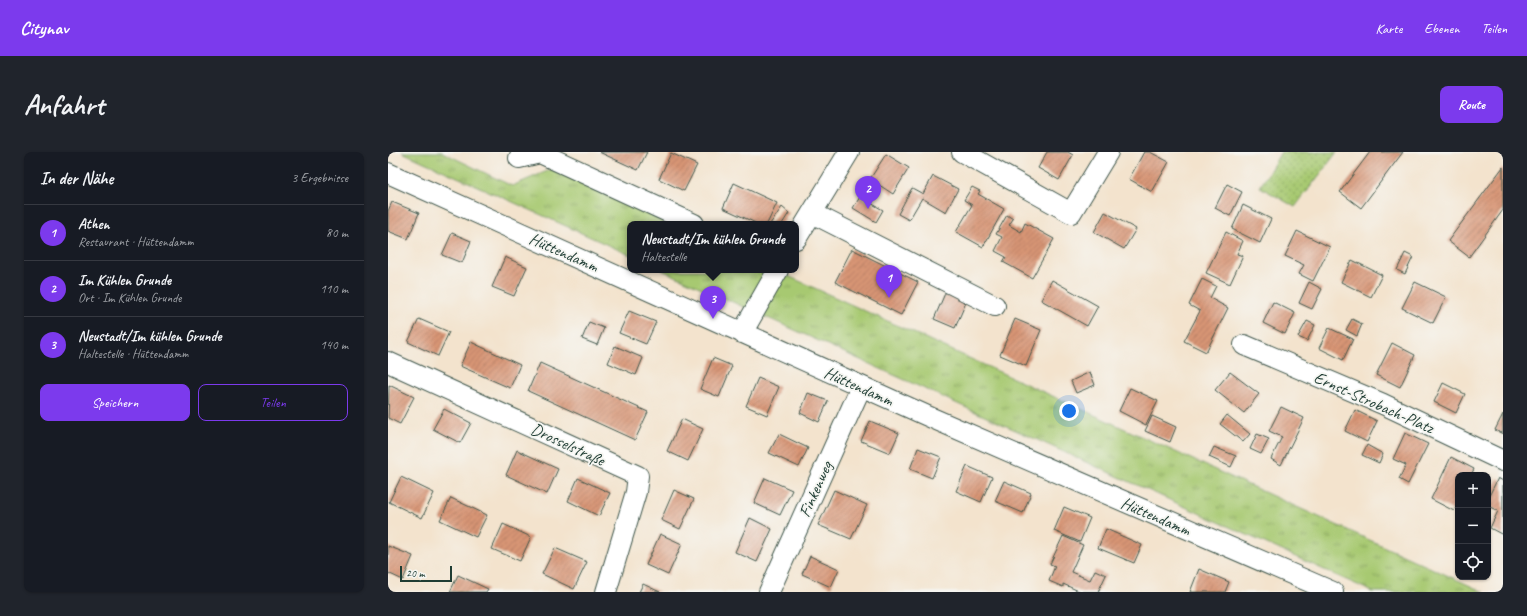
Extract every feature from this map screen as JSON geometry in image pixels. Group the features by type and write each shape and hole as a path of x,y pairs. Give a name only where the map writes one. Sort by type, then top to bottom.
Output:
{"street":[{"path":"799,234 849,152"},
{"path":"962,152 1071,213 1108,152"},
{"path":"519,158 540,153 687,221"},
{"name":"Hüttendamm","path":"388,173 1301,586 1333,592"},
{"path":"812,213 995,306"},
{"path":"742,332 776,273"},
{"name":"Ernst-Strobach-Platz","path":"1244,345 1362,395 1503,461"},
{"name":"Drosselstraße","path":"388,362 638,476 636,492 606,592"},
{"name":"Finkenweg","path":"769,592 861,387"}],"green space":[{"path":"402,152 442,152 512,186 552,169 667,221 627,221 627,254"},
{"path":"1281,152 1337,152 1295,207 1260,187"},
{"path":"669,273 782,273 1484,592 1373,592"}],"building":[{"path":"599,152 647,152 638,170"},
{"path":"1047,152 1068,152 1073,155 1059,180 1038,168"},
{"path":"1144,152 1150,152 1169,162 1152,192 1129,179"},
{"path":"1370,152 1403,152 1361,208 1340,192"},
{"path":"671,153 697,165 684,191 659,179"},
{"path":"886,154 909,168 893,194 870,179"},
{"path":"1503,167 1503,210 1469,257 1448,241"},
{"path":"933,176 958,189 946,212 922,198 909,220 898,214 912,188 923,194"},
{"path":"734,183 777,203 768,221 751,221 723,208"},
{"path":"1227,184 1242,192 1230,216 1215,208"},
{"path":"972,187 980,191 978,194 1004,209 983,247 956,232 972,205 964,200"},
{"path":"860,197 883,210 876,222 853,208"},
{"path":"392,202 419,213 408,239 388,231 388,211"},
{"path":"1243,205 1271,219 1260,243 1232,229"},
{"path":"782,207 789,213 784,221 772,221"},
{"path":"1105,212 1136,229 1124,249 1094,232"},
{"path":"1007,215 1013,219 1009,225 1021,232 1025,223 1054,239 1032,278 1003,262 1006,257 995,251 1002,237 996,234"},
{"path":"1297,231 1330,247 1313,281 1299,274 1304,265 1285,256"},
{"path":"1226,232 1243,241 1237,254 1243,256 1230,284 1206,273"},
{"path":"452,233 471,241 462,263 442,255"},
{"path":"852,249 918,282 901,315 835,282"},
{"path":"1405,253 1413,257 1405,274 1397,270"},
{"path":"505,257 527,267 514,296 492,287"},
{"path":"1352,260 1382,275 1371,297 1341,282"},
{"path":"1202,279 1216,286 1210,298 1228,308 1206,352 1184,341 1200,311 1189,305"},
{"path":"1052,280 1098,306 1087,326 1041,300"},
{"path":"1309,282 1322,289 1312,309 1299,303"},
{"path":"1415,282 1446,297 1433,323 1402,308"},
{"path":"946,291 967,300 955,328 934,319"},
{"path":"1273,302 1295,313 1285,334 1263,323"},
{"path":"629,311 656,322 646,344 619,333"},
{"path":"419,319 449,332 438,356 408,342"},
{"path":"1015,319 1041,330 1026,366 1000,355"},
{"path":"1352,319 1362,324 1357,336 1346,330"},
{"path":"1307,321 1315,325 1307,341 1298,337"},
{"path":"589,322 604,328 597,345 582,339"},
{"path":"1329,328 1353,339 1343,360 1319,348"},
{"path":"471,342 520,365 510,388 460,366"},
{"path":"1392,343 1415,355 1400,387 1376,375"},
{"path":"615,346 643,358 636,375 608,363"},
{"path":"713,358 732,366 719,397 700,389"},
{"path":"540,363 648,412 635,440 528,391"},
{"path":"1090,372 1095,385 1076,393 1071,381"},
{"path":"1230,372 1259,394 1244,413 1215,390"},
{"path":"758,378 779,387 767,415 746,406"},
{"path":"1443,383 1465,394 1456,413 1434,402"},
{"path":"389,385 414,397 400,424 388,418"},
{"path":"1130,388 1158,401 1146,425 1119,411"},
{"path":"808,393 828,401 819,422 800,413"},
{"path":"1281,407 1304,418 1281,465 1271,459 1282,437 1269,431"},
{"path":"444,409 471,423 460,443 433,429"},
{"path":"1355,410 1377,421 1367,442 1345,431"},
{"path":"1503,414 1503,434 1495,430"},
{"path":"1227,415 1250,434 1243,442 1220,424"},
{"path":"1152,416 1176,427 1170,442 1145,431"},
{"path":"682,419 703,429 688,461 667,451"},
{"path":"870,421 899,433 890,453 861,441"},
{"path":"1405,433 1428,444 1408,484 1399,479 1406,465 1393,459"},
{"path":"779,434 808,448 799,467 769,453"},
{"path":"1257,434 1269,439 1261,454 1250,449"},
{"path":"1367,445 1383,454 1379,463 1362,455"},
{"path":"1214,447 1236,456 1231,467 1209,457"},
{"path":"918,448 941,457 932,478 910,469"},
{"path":"517,450 558,469 547,494 506,475"},
{"path":"1451,457 1474,469 1472,472 1455,472 1454,511 1431,499"},
{"path":"967,466 992,477 981,502 956,491"},
{"path":"401,477 434,493 422,518 389,502"},
{"path":"578,478 610,493 599,516 568,501"},
{"path":"765,478 792,490 780,515 754,503"},
{"path":"1498,478 1503,481 1503,535 1491,529 1498,511 1491,508 1491,492"},
{"path":"1004,481 1031,493 1023,513 995,501"},
{"path":"674,490 694,499 680,529 661,520"},
{"path":"834,490 867,505 851,539 818,525"},
{"path":"451,498 487,515 476,537 440,520"},
{"path":"1064,507 1090,518 1080,542 1054,531"},
{"path":"750,518 772,529 757,562 735,552"},
{"path":"503,524 531,537 520,561 492,549"},
{"path":"1106,529 1142,545 1134,563 1098,548"},
{"path":"660,534 682,544 668,575 646,565"},
{"path":"1063,536 1083,545 1071,572 1090,580 1095,570 1106,575 1098,592 1081,592 1063,584 1063,587 1049,581 1055,566 1050,564"},
{"path":"388,546 413,556 403,580 388,573"},
{"path":"555,548 587,562 574,589 542,574"},
{"path":"810,556 839,569 831,587 802,574"},
{"path":"1199,569 1229,582 1225,592 1190,592"},
{"path":"458,575 488,589 486,592 450,592"},
{"path":"643,584 660,592 639,592"}],"place":[{"name":"Im Kühlen Grunde","path":"868,209"},
{"name":"Athen","path":"889,298"},
{"name":"Neustadt/Im kühlen Grunde","path":"713,319"}]}
